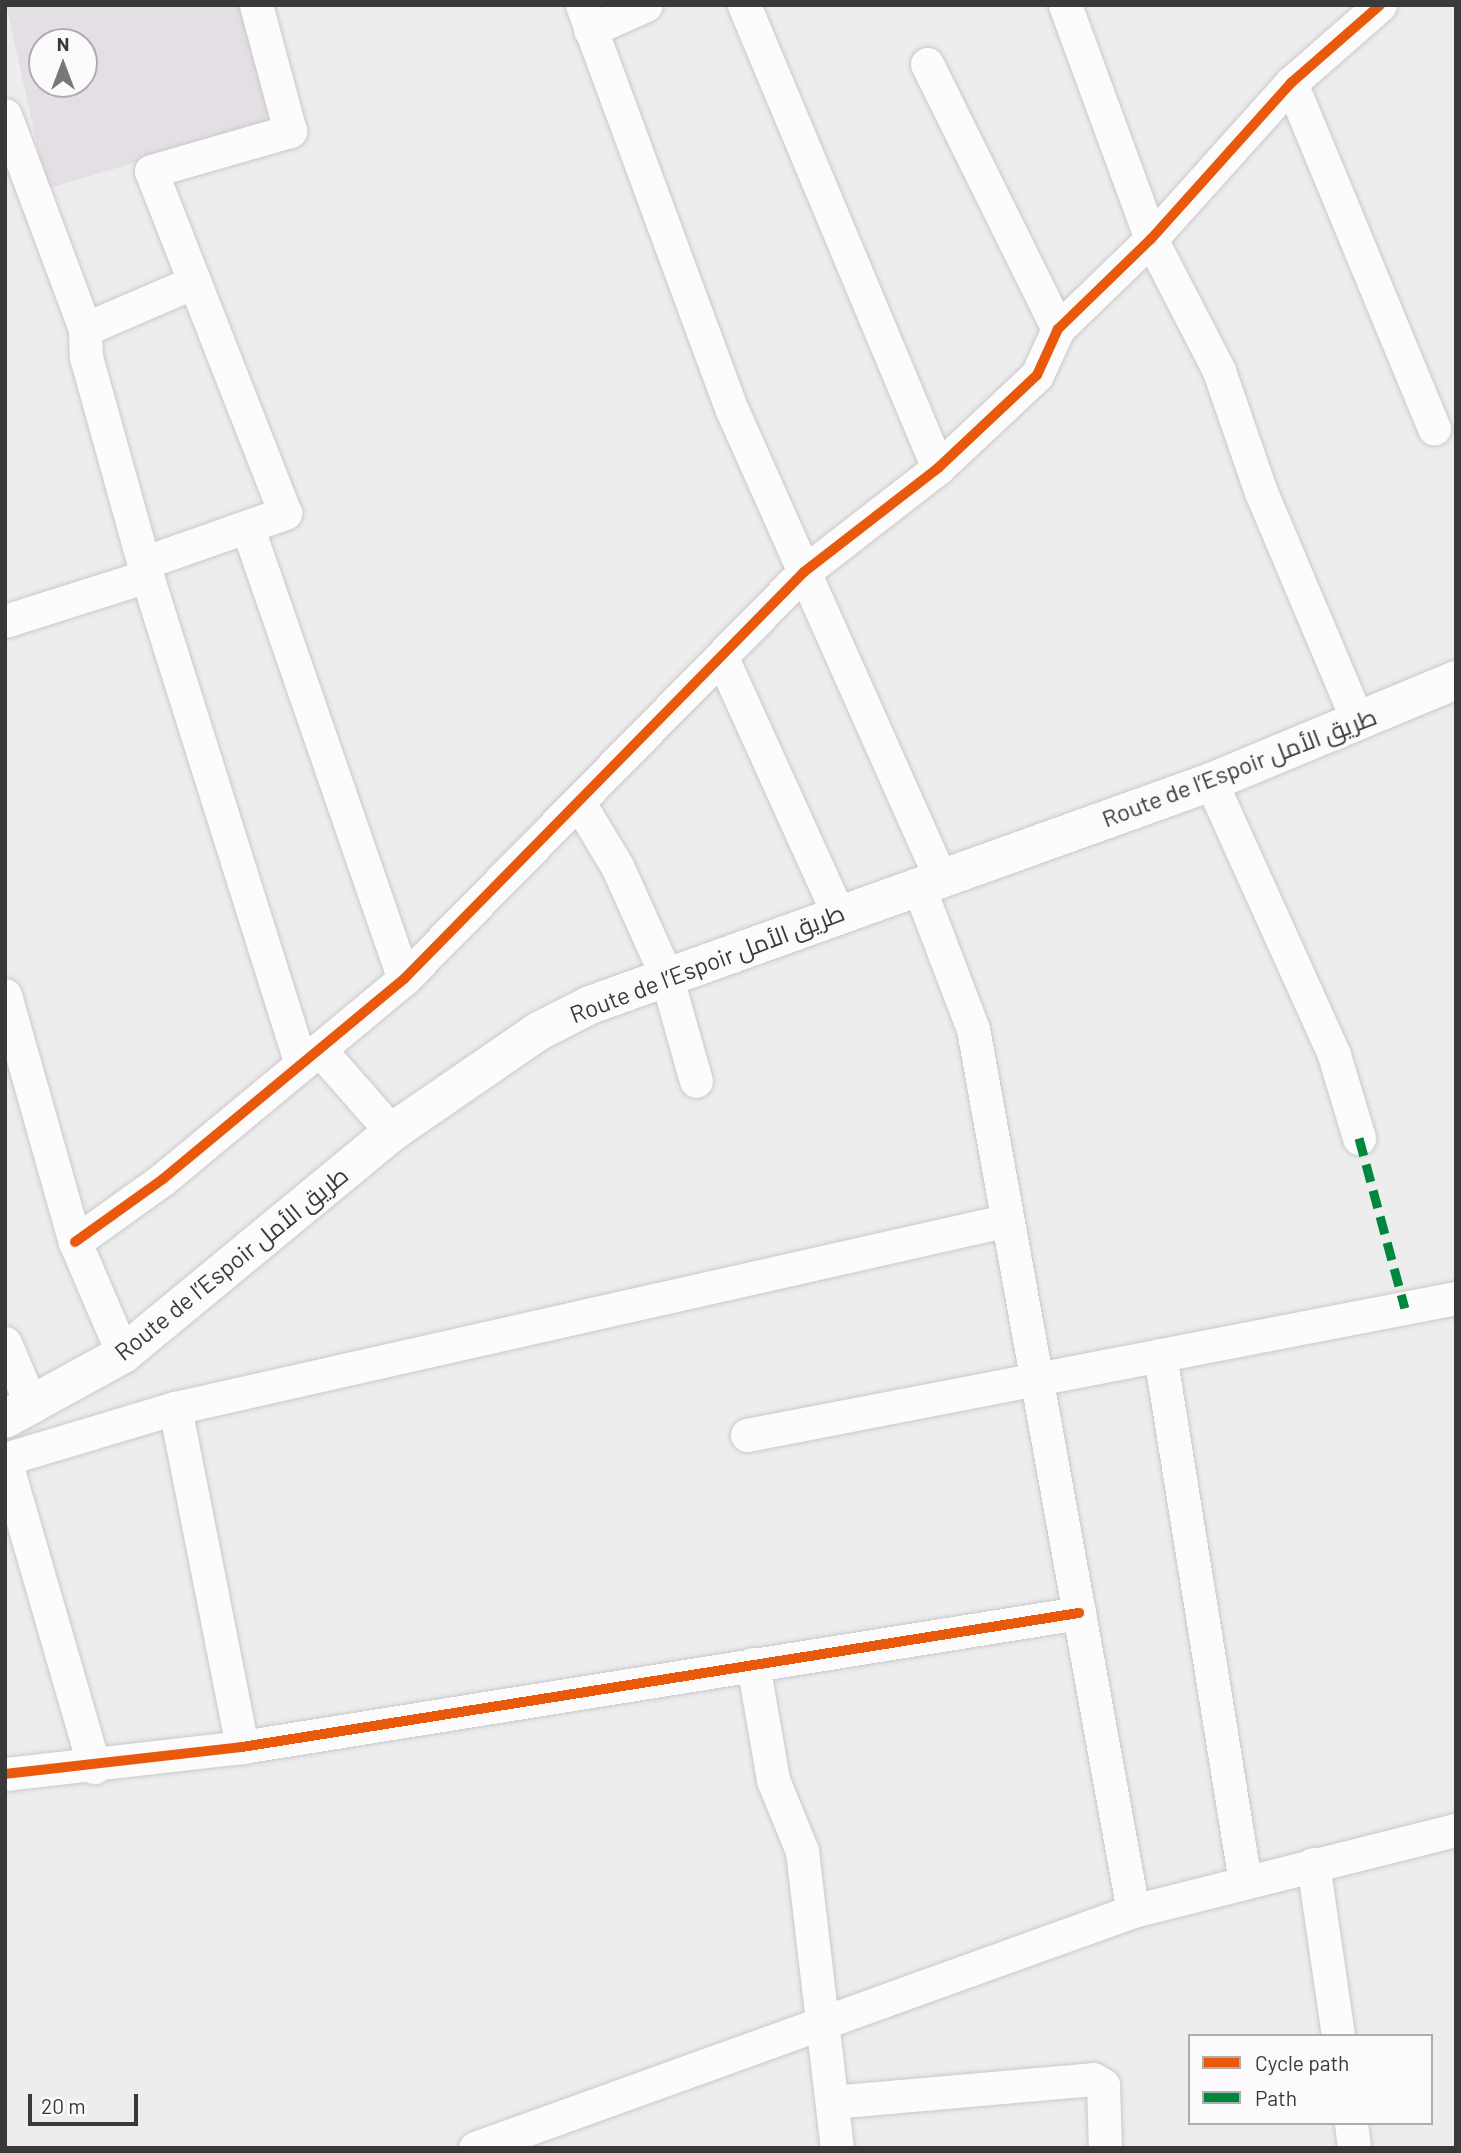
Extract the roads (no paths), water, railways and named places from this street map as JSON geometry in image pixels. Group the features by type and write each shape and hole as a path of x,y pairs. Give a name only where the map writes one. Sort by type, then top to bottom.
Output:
{"highway":[{"name":"Route de l’Espoir طريق الأمل","path":"19,1413 122,1354 392,1132 539,1031 666,975 837,911 1211,782 1456,680"}],"street":[{"path":"5,621 285,513 151,171 290,131 256,5"},
{"path":"646,5 587,18 733,410 804,572 929,881 973,1029 1004,1221 1036,1379 1133,1911"},
{"path":"744,5 939,468"},
{"path":"1065,5 1151,239 1219,370 1261,492 1358,722"},
{"path":"75,1242 310,1057 404,979 723,660 804,572 939,468 1037,375 1058,329 1151,239 1291,83 1380,5"},
{"path":"927,64 1058,329"},
{"path":"1291,83 1434,429"},
{"path":"9,136 85,329 86,357 145,569 310,1057 392,1132"},
{"path":"85,329 194,282"},
{"path":"248,529 404,979"},
{"path":"723,660 837,911"},
{"path":"1211,782 1334,1055 1359,1138"},
{"path":"579,803 617,866 666,975 696,1082"},
{"path":"5,995 75,1242 122,1354"},
{"path":"94,1767 5,1460 175,1408 1004,1221"},
{"path":"747,1435 1456,1298"},
{"path":"5,1343 19,1413"},
{"path":"1160,1355 1245,1882"},
{"path":"175,1408 242,1747"},
{"path":"5,1774 94,1767 242,1747 1079,1612"},
{"path":"753,1664 773,1780 802,1851 837,2148"},
{"path":"475,2148 822,2026 1133,1911 1456,1830"},
{"path":"1313,1864 1338,2034"},
{"path":"832,2102 1093,2079 1103,2085 1105,2148"},
{"path":"1351,2125 1354,2148"}]}
